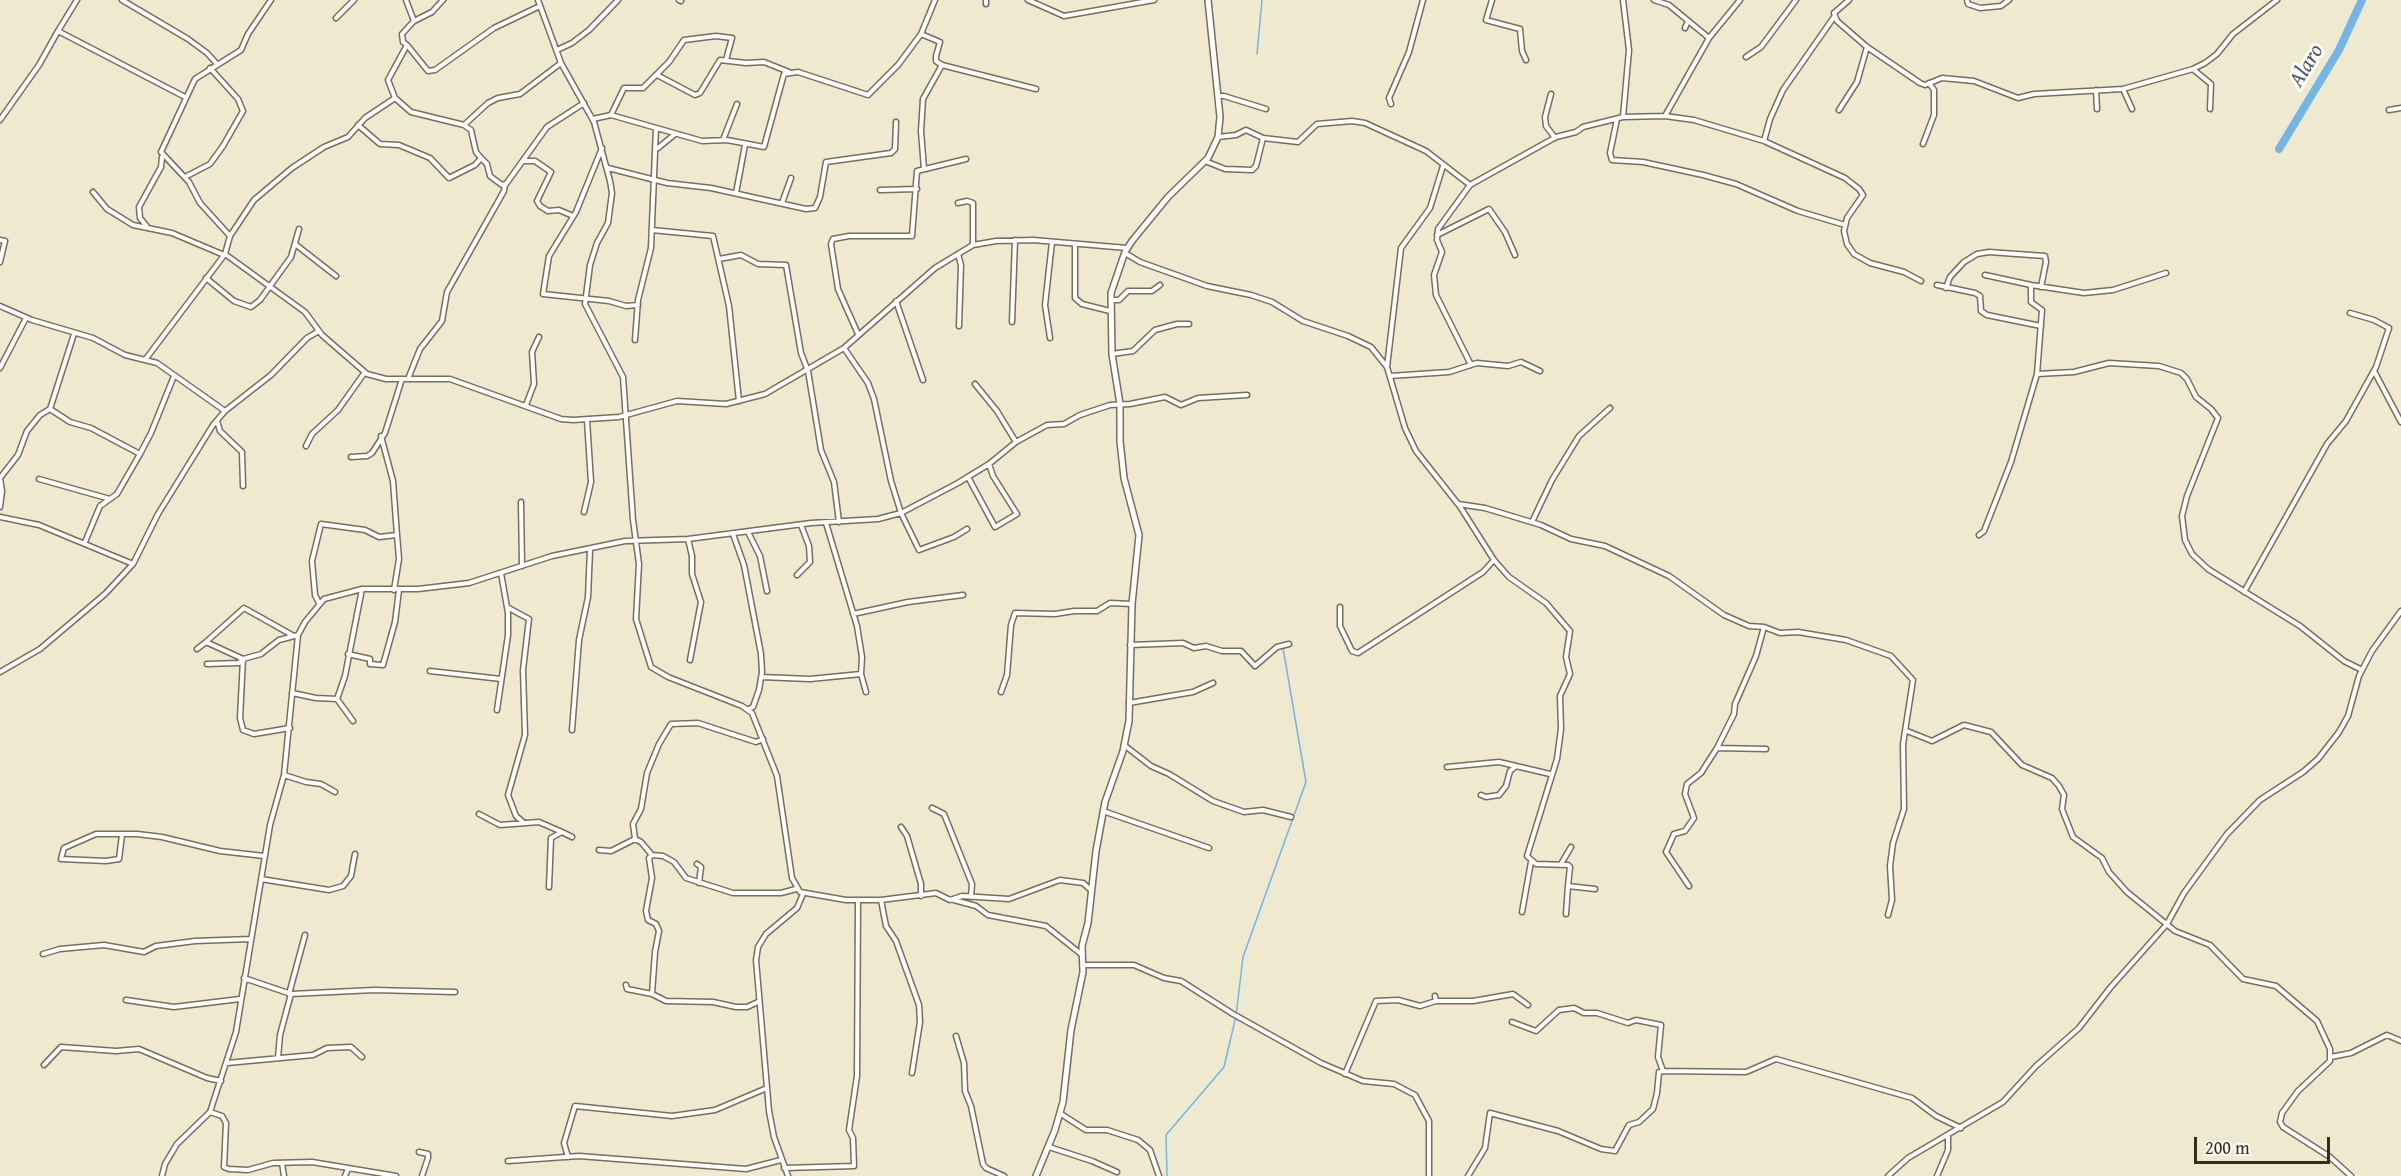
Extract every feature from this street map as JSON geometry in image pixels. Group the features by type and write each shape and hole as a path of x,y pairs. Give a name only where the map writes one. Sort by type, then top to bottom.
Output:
{"street":[{"path":"0,120 39,65 77,0"},
{"path":"122,0 188,39 207,53 217,64"},
{"path":"149,228 140,218 139,207 161,167 163,145 185,97 195,79 241,51 248,34 271,0"},
{"path":"336,18 354,0"},
{"path":"406,0 414,21"},
{"path":"443,0 432,12 414,21 402,36 428,70 435,70 494,28 540,6"},
{"path":"538,0 561,63 593,119 608,168 612,192 608,223 597,243 590,265 586,299 587,310 623,377 639,564 636,619 651,667 668,677 748,709 763,739 777,776 792,878 796,889 803,894 858,900 882,900 936,893 976,906 988,915 1046,926 1082,955"},
{"path":"556,50 572,43 603,19 618,0"},
{"path":"593,119 611,116 702,141 723,141 764,147 783,74 798,72 868,95 898,65 921,34 935,0"},
{"path":"1028,0 1064,16 1154,0"},
{"path":"1036,1176 1061,1114 1071,1030 1084,965 1083,942 1104,811 1124,745 1130,703 1132,604 1139,535 1125,478 1120,441 1120,404 1112,354 1110,300 1126,251 1168,197 1205,161 1218,137 1220,117 1208,0"},
{"path":"1390,104 1389,98 1409,52 1423,0"},
{"path":"1492,0 1486,20 1520,29 1522,51 1526,60"},
{"path":"1623,0 1629,50 1623,117"},
{"path":"1654,0 1669,5 1709,38"},
{"path":"1665,116 1709,38 1738,0"},
{"path":"1746,57 1761,47 1796,0"},
{"path":"1764,141 1770,119 1783,90 1834,17 1835,11 1849,0"},
{"path":"1967,0 1968,4 1980,8 2001,6 2009,0"},
{"path":"1834,17 1867,47 1920,84 1942,78 1974,81 2018,98 2034,94 2123,89 2193,69 2217,54 2233,34 2277,0"},
{"path":"1684,28 1688,21"},
{"path":"58,31 185,97"},
{"path":"921,34 940,42 936,61 942,65 1036,89"},
{"path":"611,116 624,88 640,90 669,62 678,46 687,39 716,36 732,38 726,60"},
{"path":"407,45 388,81 395,99 411,112 464,125 471,130 476,152 487,164 490,176 505,184"},
{"path":"1839,110 1857,82 1867,47"},
{"path":"657,75 695,96 700,93 720,60 746,63 764,62 790,72"},
{"path":"464,125 488,103 498,98 520,94 561,63"},
{"path":"924,169 921,131 923,99 942,65"},
{"path":"185,177 210,164 243,111 238,99 210,68"},
{"path":"2193,69 2211,84 2210,109"},
{"path":"1923,144 1934,115 1934,90 1929,83"},
{"path":"2123,89 2132,109"},
{"path":"2096,90 2097,109"},
{"path":"1551,94 1545,117 1546,126 1555,138"},
{"path":"1218,96 1266,109"},
{"path":"145,360 192,301 224,255 230,236 247,207 265,189 324,147 348,137 370,114 395,99"},
{"path":"351,457 369,455 381,436 420,349 442,321 447,292 476,244 504,191 505,184 525,161 548,127 584,103"},
{"path":"723,141 737,104"},
{"path":"2389,110 2401,108"},
{"path":"1471,365 1434,287 1434,275 1442,252 1437,235 1441,224 1470,186 1555,138 1576,132 1583,127 1617,118 1665,116 1694,120 1764,141 1827,169 1859,189 1862,199 1847,218 1845,225 1847,244 1854,254 1870,263 1904,272 1921,281"},
{"path":"1617,118 1610,153 1612,160 1643,162 1736,184 1798,211 1845,225"},
{"path":"1218,137 1236,135 1246,130 1263,138 1298,142 1317,124 1353,121 1380,128 1419,147 1470,186"},
{"path":"608,168 652,180 736,193 806,209 815,208 820,197 826,162 891,153 895,149 896,122"},
{"path":"358,125 380,144 399,145 430,158 449,178 476,165 481,158"},
{"path":"635,340 638,305 652,230 652,180 657,149 656,128"},
{"path":"657,149 675,133"},
{"path":"1205,161 1226,169 1252,170 1256,166 1263,138"},
{"path":"736,193 745,145"},
{"path":"603,148 573,216 549,256 543,294 626,306 638,305"},
{"path":"162,156 185,177 200,203 230,236"},
{"path":"858,334 838,289 832,239 849,236 912,236 916,173 966,159"},
{"path":"525,161 535,161 551,172 537,201 540,206 548,211 559,210 573,216"},
{"path":"1387,367 1392,345 1401,248 1430,208 1443,165"},
{"path":"782,203 791,178"},
{"path":"880,190 916,189"},
{"path":"93,192 107,209 133,225 172,232 224,255 270,285 305,312 319,331 365,372 376,377 450,379 561,419 587,420 638,413 677,401 726,404 765,394 844,348 935,268 974,244 1015,240 1075,244 1126,251 1140,262 1207,286 1251,295 1278,305 1303,321 1348,336 1371,347 1387,367 1405,428 1416,451 1458,504 1494,560 1509,577 1546,603 1570,631 1566,657 1570,674 1560,696 1561,729 1557,759 1550,774 1528,849 1527,856 1531,862 1522,912"},
{"path":"958,203 967,201 973,203 974,244"},
{"path":"1437,235 1489,209 1505,232 1515,255"},
{"path":"206,278 246,307 260,300 291,256 299,229"},
{"path":"652,230 713,236 729,306 739,401"},
{"path":"0,240 5,241 0,262"},
{"path":"1012,322 1015,240"},
{"path":"1050,338 1045,304 1052,242"},
{"path":"296,244 336,276"},
{"path":"1075,244 1075,298 1082,304 1110,311"},
{"path":"1946,288 1950,277 1964,262 1977,254 1989,252 2044,256 2046,262 2041,288"},
{"path":"958,254 961,266 959,326"},
{"path":"719,259 738,255 758,264 786,265 801,353 808,371 819,442 836,494 838,522"},
{"path":"1985,274 2041,288 2084,293 2113,290 2166,273"},
{"path":"1110,300 1119,300 1128,291 1152,291 1160,285"},
{"path":"1937,285 1980,296 1981,311 1987,315 2041,326"},
{"path":"1979,535 1984,531 2011,462 2037,374 2043,310 2031,302 2031,285"},
{"path":"896,301 923,380"},
{"path":"0,306 26,318 93,338 125,355 157,363 225,411"},
{"path":"2244,592 2327,444 2346,421 2374,370 2389,328 2374,320 2349,313"},
{"path":"0,368 26,318"},
{"path":"1112,354 1133,351 1155,330 1177,324 1189,324"},
{"path":"0,672 40,649 105,594 133,564 176,482 217,420 319,331"},
{"path":"0,507 2,491 0,478 18,455 27,431 40,415 50,409 74,334"},
{"path":"526,405 534,384 532,352 539,337"},
{"path":"844,348 868,383 874,399 884,453 901,513 920,549 954,537 967,529"},
{"path":"1390,376 1449,372 1477,363 1508,366 1521,362 1540,371"},
{"path":"2037,374 2074,372 2109,363 2159,366 2181,373 2187,379 2196,397 2218,418 2187,496 2182,516 2185,540 2192,554 2208,569 2300,626 2344,661 2362,670"},
{"path":"2374,370 2401,422"},
{"path":"306,446 312,434 338,410 365,372"},
{"path":"85,542 100,506 125,483 151,433 174,376"},
{"path":"975,384 997,411 1016,442"},
{"path":"162,1176 165,1164 177,1144 210,1112 236,1032 264,856 284,775 298,635 320,603 337,594 362,589 396,590 469,583 552,556 636,541 688,539 801,525 878,519 901,513 968,477 989,464 1016,442 1040,428 1064,424 1080,415 1120,404 1140,403 1165,397 1181,405 1198,398 1248,395"},
{"path":"1532,522 1552,480 1578,436 1610,408"},
{"path":"50,409 70,422 90,428 140,453"},
{"path":"217,420 220,431 242,452 243,486"},
{"path":"584,512 591,482 587,420"},
{"path":"348,654 370,659 369,664 383,665 395,622 399,559 393,481 381,436"},
{"path":"968,477 995,527 1017,514 993,477 989,464"},
{"path":"39,479 110,499"},
{"path":"521,502 522,566"},
{"path":"1458,504 1470,504 1532,522 1571,538 1605,546 1669,576 1724,615 1749,626 1764,627 1780,633 1798,632 1846,640 1891,656 1913,680 1906,712 1907,732 1903,744 1904,809 1893,843 1890,866 1892,900 1888,915"},
{"path":"0,517 39,525 85,542 133,564"},
{"path":"826,523 860,640 861,674 866,692"},
{"path":"320,603 315,595 312,561 321,524 365,530 379,537 397,535"},
{"path":"797,574 810,562 809,546 801,525"},
{"path":"747,531 760,556 767,591"},
{"path":"733,534 744,565 761,654 761,677 755,703 748,709"},
{"path":"688,539 693,556 692,574 701,602 690,660"},
{"path":"572,730 579,640 588,597 590,550"},
{"path":"1340,607 1340,626 1352,651 1358,653 1484,572 1494,560"},
{"path":"497,710 508,635 507,607 501,573"},
{"path":"337,699 345,676 362,589"},
{"path":"853,614 908,602 963,595"},
{"path":"1001,692 1007,675 1011,625 1015,613 1042,615 1098,611 1110,603 1132,604"},
{"path":"507,607 529,619 523,670 525,735 507,795 516,816 524,823"},
{"path":"197,649 244,608 292,635 298,635"},
{"path":"1888,1176 1908,1158 2003,1102 2036,1066 2079,1028 2110,988 2167,924 2184,893 2227,834 2260,800 2303,772 2318,759 2340,732 2348,716 2362,670 2372,651 2401,611"},
{"path":"1689,886 1666,852 1674,834 1685,831 1694,818 1686,794 1687,784 1701,773 1717,748 1756,656 1764,627"},
{"path":"207,664 239,663 292,635"},
{"path":"206,642 243,659"},
{"path":"1130,645 1183,643 1194,648 1206,646 1222,651 1241,651 1255,666 1277,647 1289,644"},
{"path":"243,659 240,718 243,730 254,734 290,728"},
{"path":"430,671 501,679"},
{"path":"761,677 810,679 861,674"},
{"path":"1130,703 1193,692 1213,683"},
{"path":"292,693 337,699 353,722"},
{"path":"634,839 633,824 641,808 645,782 659,744 671,724 698,723 756,742 763,739"},
{"path":"1907,732 1932,741 1964,725 1991,732 2022,765 2052,778 2060,786 2064,795 2062,809 2073,837 2091,847 2127,892 2167,924 2191,939 2210,945 2245,981 2271,984 2281,990 2320,1025 2331,1057"},
{"path":"1124,745 1151,766 1195,788 1213,801 1244,812 1263,810 1291,817"},
{"path":"1717,748 1766,749"},
{"path":"1447,767 1499,762 1550,774"},
{"path":"1481,795 1486,797 1499,795 1506,786 1512,768 1520,766"},
{"path":"284,775 321,784 335,792"},
{"path":"932,808 944,814 972,884 971,897"},
{"path":"1104,811 1209,848"},
{"path":"479,814 500,825 539,822 572,837"},
{"path":"901,827 907,836 921,884 921,896"},
{"path":"549,887 551,838 562,832"},
{"path":"122,835 119,859 106,861 61,859 64,848 79,839 96,834 122,835 162,837 220,851 264,856"},
{"path":"599,850 611,851 634,839"},
{"path":"634,839 641,842 652,855 663,856 674,862 686,878 699,883 741,894 796,889"},
{"path":"1561,865 1571,847"},
{"path":"261,879 329,890 343,886 351,876 354,854"},
{"path":"652,855 649,858 652,878 646,911 648,920 656,924 659,932 652,994"},
{"path":"1531,862 1570,867 1566,914"},
{"path":"697,864 701,867 699,883"},
{"path":"952,900 962,896 1014,899 1060,880 1083,883 1092,890"},
{"path":"1568,886 1595,889"},
{"path":"788,1176 773,1134 756,968 758,947 770,929 797,909 803,894"},
{"path":"784,1168 854,1166 853,1138 849,1130 857,1076 858,900"},
{"path":"882,900 886,926 896,941 919,1005 920,1022 912,1073"},
{"path":"278,1058 280,1035 305,935"},
{"path":"43,954 60,949 104,945 144,952 156,945 250,939"},
{"path":"1071,945 1083,942"},
{"path":"1084,965 1134,965 1164,978 1181,981 1242,1020 1346,1074 1363,1081 1394,1084 1415,1095 1429,1121 1429,1176"},
{"path":"244,978 290,994 374,990 455,992"},
{"path":"626,985 627,989 652,994 666,1001 713,1002 736,1007 747,1007 758,1002"},
{"path":"1346,1074 1376,1001 1398,1000 1420,1006 1435,999 1473,1001 1513,994 1528,1005"},
{"path":"126,1000 174,1007 241,998"},
{"path":"1512,1022 1536,1031 1558,1010 1574,1008 1584,1013 1597,1013 1628,1023 1636,1020 1655,1023 1661,1025 1658,1057 1663,1071"},
{"path":"2351,1176 2330,1157 2283,1127 2279,1118 2298,1091 2331,1057 2350,1053 2387,1035 2401,1041"},
{"path":"956,1036 964,1063 965,1091 971,1106 983,1164 986,1168 1004,1176"},
{"path":"44,1065 61,1047 116,1051 139,1049 207,1078 221,1081"},
{"path":"226,1063 313,1055 327,1048 351,1047 362,1057"},
{"path":"1468,1176 1485,1148 1490,1113 1558,1131 1601,1149 1615,1151 1629,1125 1639,1122 1653,1109 1659,1072 1746,1072 1776,1059 1912,1098 1936,1116 1961,1128"},
{"path":"568,1157 564,1143 575,1106 672,1116 715,1110 767,1088"},
{"path":"210,1112 222,1116 226,1123 225,1167 248,1170 282,1163 312,1162 396,1176"},
{"path":"1061,1114 1086,1130 1107,1130 1138,1140 1150,1150 1159,1176"},
{"path":"1936,1176 1948,1150 1948,1135"},
{"path":"1048,1147 1092,1161 1117,1172"},
{"path":"419,1152 428,1154 429,1158 422,1176"},
{"path":"508,1161 568,1157 621,1158 706,1168 746,1169 781,1160"},
{"path":"282,1163 284,1176"},
{"path":"703,1176 706,1168"},
{"path":"345,1176 348,1169"}],"waterway":[{"path":"1257,54 1262,0"},
{"name":"Alaro","path":"2279,149 2339,50 2362,0"},
{"path":"1167,1176 1166,1135 1224,1067 1236,1016 1243,957 1306,782 1283,648"}]}
